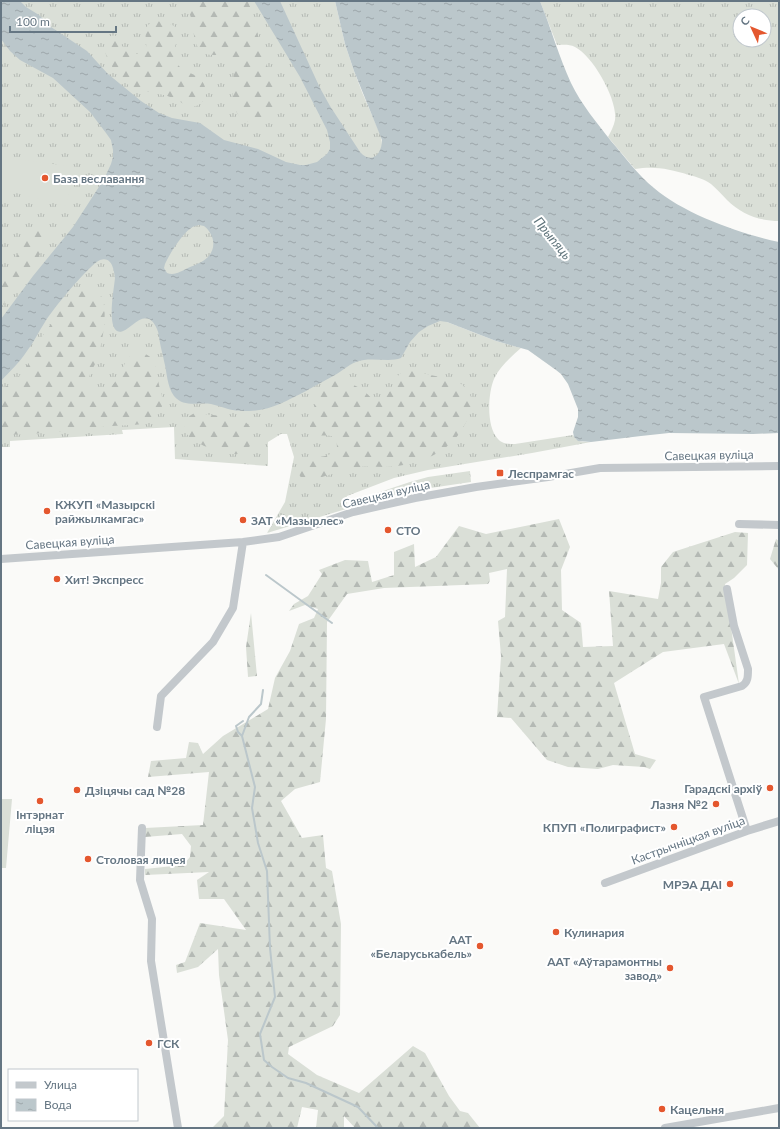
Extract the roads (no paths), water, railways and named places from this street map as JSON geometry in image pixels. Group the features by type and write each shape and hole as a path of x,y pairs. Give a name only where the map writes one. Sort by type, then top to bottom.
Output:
{"street":[{"name":"Савецкая вуліца","path":"1,559 243,542 279,538 353,512 415,498 548,478 600,468 779,466"},
{"path":"739,524 779,525"},
{"path":"157,727 161,696 213,642 233,608 243,542"},
{"path":"727,589 734,626 748,669 747,681 742,686 704,697 747,831"},
{"name":"Кастрычніцкая вуліца","path":"605,883 747,831 779,821"},
{"path":"142,828 140,880 152,919 151,961 178,1128"},
{"path":"665,1128 779,1108"}],"water":[{"name":"Прыпяць","path":"1,1 20,1 26,7 39,15 51,27 87,51 108,74 141,101 159,113 172,118 200,123 224,140 258,149 286,162 306,165 317,162 327,154 330,149 327,130 300,77 254,1 280,1 320,88 330,106 360,152 368,158 372,158 376,156 380,150 382,140 354,71 345,44 335,1 540,1 575,91 600,127 642,177 666,197 697,214 714,222 748,234 779,242 779,433 669,433 591,442 578,441 574,437 573,432 578,417 578,409 568,384 561,374 528,350 496,341 447,322 440,321 419,332 410,342 401,358 391,360 362,360 356,362 306,391 272,407 257,411 240,411 211,404 191,404 182,402 174,396 170,388 158,332 152,321 147,318 142,319 121,331 117,331 114,327 112,322 112,314 115,275 112,264 104,259 95,263 71,288 49,316 32,344 18,363 1,381 1,319 33,276 73,227 104,179 111,164 113,150 111,140 90,112 53,78 20,60 10,51 1,39","holes":["199,225 204,226 210,233 213,241 213,249 208,257 178,273 167,273 164,268 165,264 180,240 192,227"]}],"waterway":[{"path":"266,575 332,623"},
{"path":"263,690 261,704 249,717 242,736 255,787 252,808 258,843 267,871 270,948 275,997 260,1034 264,1060 288,1078 306,1083 358,1107 378,1128"},
{"path":"242,736 238,732 236,726 243,721"}],"place":[{"name":"База веславання","path":"45,178"},
{"name":"Леспрамгас","path":"500,473"},
{"name":"КЖУП «Мазырскі райжылкамгас»","path":"47,511"},
{"name":"ЗАТ «Мазырлес»","path":"243,520"},
{"name":"СТО","path":"388,530"},
{"name":"Хит! Экспресс","path":"57,579"},
{"name":"Гарадскі архіў","path":"770,788"},
{"name":"Дзіцячы сад №28","path":"77,790"},
{"name":"Інтэрнат ліцэя","path":"40,801"},
{"name":"Лазня №2","path":"716,804"},
{"name":"КПУП «Полиграфист»","path":"674,827"},
{"name":"Столовая лицея","path":"88,859"},
{"name":"МРЭА ДАІ","path":"730,884"},
{"name":"Кулинария","path":"556,932"},
{"name":"ААТ «Беларуськабель»","path":"480,946"},
{"name":"ААТ «Аўтарамонтны завод»","path":"670,968"},
{"name":"ГСК","path":"149,1043"},
{"name":"Кацельня","path":"662,1109"}]}
